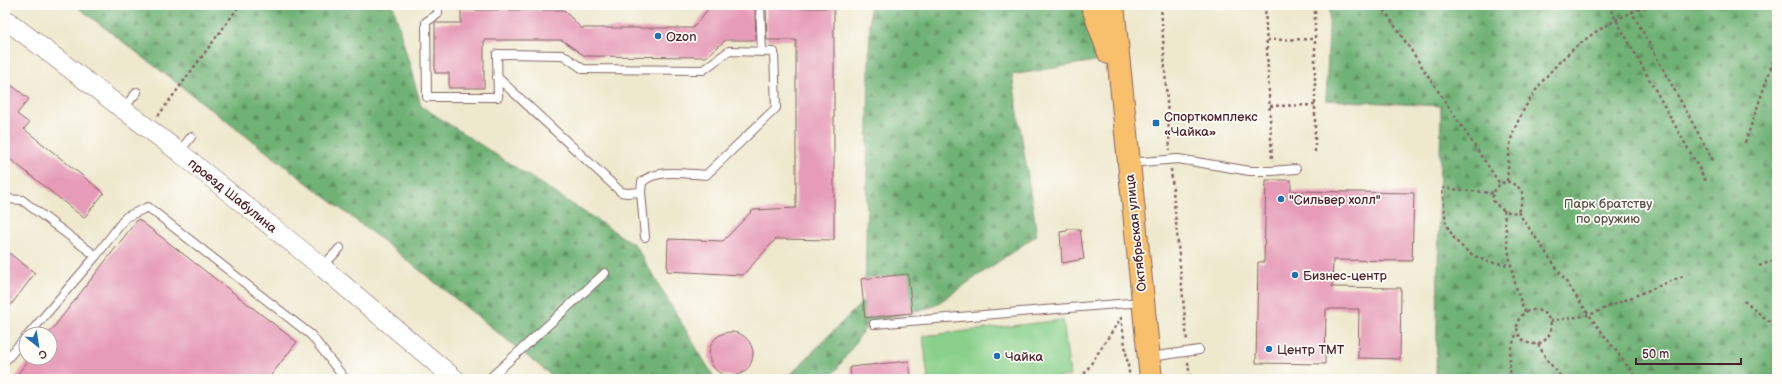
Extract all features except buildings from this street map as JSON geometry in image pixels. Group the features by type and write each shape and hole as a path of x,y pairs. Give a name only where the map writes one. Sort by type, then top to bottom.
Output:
{"main road":[{"name":"Октябрьская улица","path":"1092,5 1120,86"},
{"name":"Октябрьская улица","path":"1113,5 1120,86 1151,379"}],"street":[{"name":"проезд Шабулина","path":"5,19 179,152 322,267 455,379"}],"lane":[{"path":"438,5 438,14 426,22 427,97 498,97 497,54 563,55 583,69 703,70 729,51 774,52 776,108 706,175 658,174 648,176 642,182 641,192 646,237"},
{"path":"760,5 762,52"},
{"path":"497,78 621,192 641,192"},
{"path":"123,109 137,92"},
{"path":"179,152 191,137"},
{"path":"1129,163 1170,159 1250,171 1296,169"},
{"path":"5,199 22,200 96,256"},
{"path":"36,326 96,256 126,217 148,207 311,334 345,379"},
{"path":"322,267 340,248"},
{"path":"490,379 605,273"},
{"path":"874,324 1142,302"},
{"path":"5,361 18,346"},
{"path":"1149,357 1199,350"}],"path":[{"path":"148,129 240,5"},
{"path":"1161,5 1170,159 1190,379"},
{"path":"1265,5 1272,171"},
{"path":"1315,5 1315,153"},
{"path":"1381,5 1500,184"},
{"path":"1608,5 1706,181"},
{"path":"1628,5 1714,162"},
{"path":"1507,182 1512,137 1527,103 1546,78 1564,57 1594,34 1632,12 1656,5"},
{"path":"1267,40 1315,39"},
{"path":"1745,143 1777,50"},
{"path":"1270,106 1315,106"},
{"path":"1507,182 1516,185 1522,192 1523,199 1518,212 1510,213 1504,210 1496,205 1492,199 1495,188 1500,184 1507,182"},
{"path":"1493,193 1442,188 1446,224 1455,240 1469,253 1488,262 1510,265"},
{"path":"1504,210 1510,265 1517,296 1525,312"},
{"path":"1518,212 1589,315 1638,379"},
{"path":"1759,266 1777,259"},
{"path":"1550,321 1589,315 1684,276"},
{"path":"1744,301 1777,328"},
{"path":"1510,379 1510,351 1520,317 1525,312 1540,310 1550,321 1551,329 1548,338 1538,344 1526,342 1517,331"},
{"path":"1081,379 1121,318 1130,379"},
{"path":"1538,344 1547,360 1563,379"}],"green space":[{"path":"75,5 393,5 421,106 635,245 715,379 556,379 388,245"},
{"path":"870,5 1084,5 1101,60 1012,75 1037,235 934,306 869,323 830,379 786,379 865,299"},
{"name":"Парк братству по оружию","path":"1330,5 1777,5 1777,379 1436,379 1441,106 1326,100"},
{"name":"Чайка","path":"1063,320 1070,376 1044,379 928,379 923,336"}],"place":[{"name":"Ozon","path":"658,36"},
{"name":"Спорткомплекс «Чайка»","path":"1156,123"},
{"name":"\"Сильвер холл\"","path":"1281,199"},
{"name":"Бизнес-центр","path":"1295,275"},
{"name":"Центр ТМТ","path":"1269,349"},
{"name":"Чайка","path":"997,356"}]}
